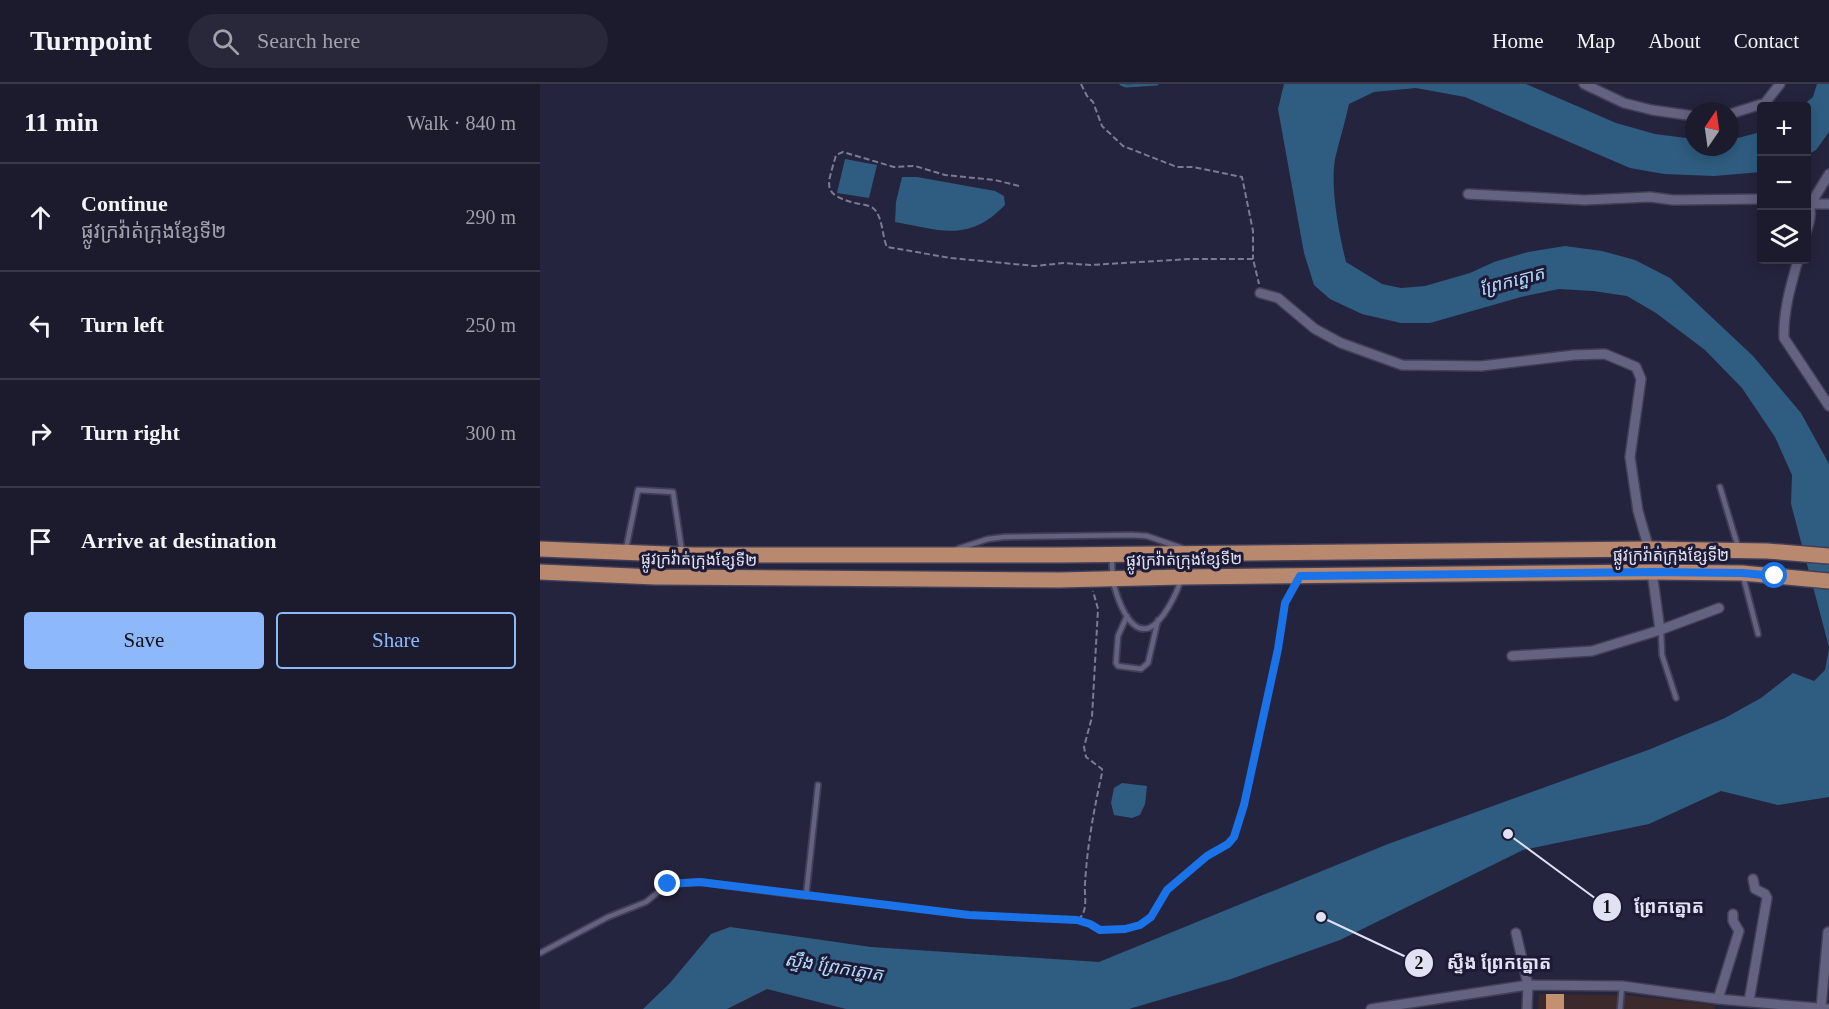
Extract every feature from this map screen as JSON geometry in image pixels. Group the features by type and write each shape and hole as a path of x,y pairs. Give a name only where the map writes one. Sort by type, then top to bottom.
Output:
{"main road":[{"name":"ផ្លូវក្រវ៉ាត់ក្រុងខ្សែទី២","path":"540,549 682,555 1060,555 1649,549 1767,551 1829,556"},
{"path":"1421,552 1422,574"},
{"path":"1060,555 1060,580"},
{"name":"ផ្លូវក្រវ៉ាត់ក្រុងខ្សែទី២","path":"540,572 655,577 1060,580 1652,572 1742,573 1829,581"}],"street":[{"path":"1584,84 1624,103 1685,115"},
{"path":"1768,102 1780,84"},
{"path":"1739,112 1757,107"},
{"path":"1811,199 1829,174"},
{"path":"1468,194 1585,200 1650,197 1672,200 1757,199"},
{"path":"1811,203 1829,204"},
{"path":"1797,264 1783,326 1784,338 1829,406"},
{"path":"1260,293 1278,298 1315,329 1341,343 1402,365 1481,366 1575,355 1605,354 1636,367 1641,379 1630,457 1638,511 1649,549"},
{"path":"1652,572 1660,630"},
{"path":"1512,656 1592,651 1660,630 1719,608"},
{"path":"1749,1001 1767,898 1765,894 1755,889 1753,879"},
{"path":"1718,999 1739,931 1733,921 1733,914"},
{"path":"1371,1009 1528,985 1622,987 1718,999 1825,1008 1828,932"},
{"path":"1516,933 1528,985 1527,1009"}],"lane":[{"path":"1720,487 1739,551"},
{"path":"625,552 638,490 673,492 682,555"},
{"path":"940,555 988,538 1109,535 1147,537 1188,553 1172,604 1149,628 1133,624 1127,616 1113,579 1112,554"},
{"path":"1742,573 1758,634"},
{"path":"1127,616 1118,636 1115,660 1118,666 1141,669 1148,663 1158,620"},
{"path":"1660,630 1662,655 1676,698"},
{"path":"540,953 608,917 646,902 668,884 700,882 806,896 818,785"},
{"path":"1620,1009 1622,987"}],"path":[{"path":"1081,84 1093,102 1102,126 1124,146 1177,167 1193,167 1242,177 1253,231 1253,260 1258,274 1260,293"},
{"path":"1019,186 995,180 929,172 915,166 894,167 843,152 836,155 829,180 830,192 835,198 871,206 877,212 882,238 887,247 916,253 1035,266 1190,259 1253,260"},
{"path":"806,896 969,915 1077,920 1100,930 1125,929 1140,925 1151,917 1167,890 1207,856 1228,844 1234,837 1244,805 1285,603 1300,576"},
{"path":"1077,920 1084,915 1085,885 1095,803 1102,773 1102,768 1086,756 1084,747 1092,717 1098,609 1090,579"}],"shaded area":[{"path":"1539,994 1626,995 1715,1005 1715,1009 1538,1009"}],"water":[{"name":"ព្រែកត្នោត","path":"1284,84 1526,84 1616,123 1655,134 1685,138 1685,156 1739,156 1739,138 1757,133 1757,172 1714,176 1664,174 1630,168 1465,97 1416,88 1374,92 1349,104 1335,159 1336,210 1346,262 1382,284 1401,288 1425,286 1528,252 1565,246 1602,251 1635,260 1670,278 1753,356 1801,413 1829,464 1829,647 1791,504 1792,475 1775,437 1742,388 1705,350 1656,313 1627,296 1593,291 1559,289 1521,297 1430,323 1401,323 1362,314 1330,299 1314,285 1304,253 1278,109"},
{"path":"1817,84 1829,84 1829,132 1816,150 1811,153 1811,102 1807,102 1813,97"},
{"path":"845,159 877,165 869,198 837,193"},
{"path":"902,177 917,177 995,191 1004,196 1005,205 979,225 966,229 940,230 895,222 896,202"},
{"path":"1829,649 1829,797 1778,805 1721,791 1649,824 1523,850 1340,940 1231,979 1129,1009 846,1009 767,989 727,1009 643,1009 670,983 711,934 730,927 871,947 1099,962 1388,844 1648,750 1725,718 1761,698 1793,673 1814,681 1825,670"},
{"path":"1122,783 1147,786 1145,804 1140,815 1132,818 1114,815 1111,803 1114,788"}],"building":[{"path":"1546,994 1564,994 1564,1009 1546,1009"}],"waterway":[{"path":"1121,84 1126,86 1157,84"}],"place":[{"name":"ព្រែកត្នោត","path":"1508,834"},
{"name":"ស្ទឹង ព្រែកត្នោត","path":"1321,917"}],"route":[{"path":"668,884 700,882 969,915 1077,920 1100,930 1125,929 1140,925 1151,917 1167,890 1185,873 1228,844 1234,837 1244,805 1278,649 1285,603 1300,576 1652,572 1742,573 1775,576"}]}
